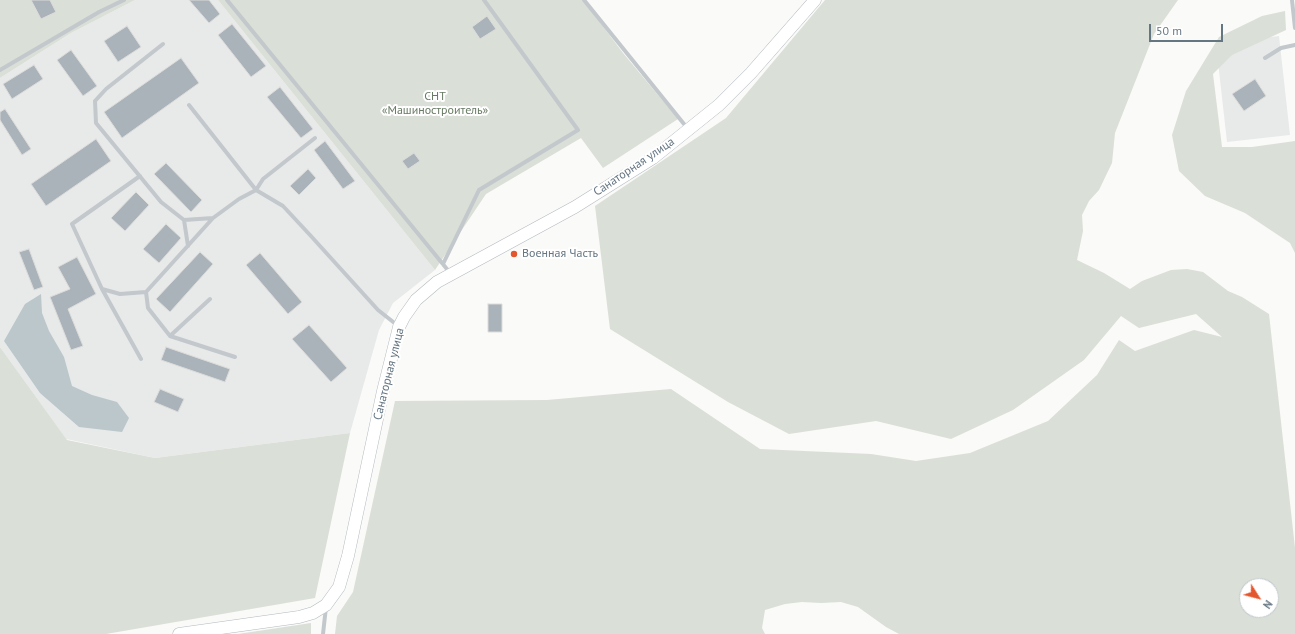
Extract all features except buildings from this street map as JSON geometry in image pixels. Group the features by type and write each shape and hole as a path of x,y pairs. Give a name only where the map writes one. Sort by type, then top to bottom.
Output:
{"street":[{"name":"Санаторная улица","path":"179,634 299,617 313,613 326,605 339,587 348,556 383,392 399,327 416,300 437,282 575,208 652,158 719,105 751,74 815,0"}],"lane":[{"path":"0,70 99,12 124,0"},
{"path":"227,0 451,274"},
{"path":"443,264 479,190 578,130 484,0"},
{"path":"584,0 688,130"},
{"path":"1292,0 1295,28"},
{"path":"163,44 106,89 95,101 96,123 162,202 184,220 188,246"},
{"path":"1265,58 1281,48 1295,45"},
{"path":"189,105 256,190 283,206 378,310 399,327"},
{"path":"102,289 120,294 146,292 213,218 239,199 256,190 263,179 315,138"},
{"path":"140,176 72,224 102,289 140,359"},
{"path":"184,220 213,218"},
{"path":"146,292 148,308 170,336 235,357"},
{"path":"170,336 210,299"},
{"path":"323,634 326,605"}],"shaded area":[{"path":"135,0 218,0 435,270 393,303 379,330 350,433 155,458 66,439 0,347 0,78 71,33"},
{"path":"1279,36 1290,135 1227,142 1216,44"},
{"path":"41,294 42,313 49,331 64,357 72,386 92,395 117,402 129,418 122,432 79,427 40,393 4,341 25,304"}],"green space":[{"path":"0,0 135,0 71,33 0,78"},
{"name":"СНТ «Машиностроитель»","path":"218,0 583,0 623,53 678,119 603,168 581,138 486,194 435,270"},
{"path":"825,0 1178,0 1154,34 1115,133 1112,163 1099,190 1089,201 1082,215 1083,231 1077,260 1104,273 1130,289 1142,281 1171,270 1187,269 1203,272 1228,291 1242,297 1269,314 1295,548 1295,634 899,634 886,627 858,607 841,602 802,602 785,604 765,610 762,628 765,634 335,634 337,616 353,592 395,401 547,400 671,389 760,449 871,454 916,461 970,453 1048,421 1097,375 1119,340 1135,351 1194,330 1222,337 1196,314 1139,328 1121,316 1084,360 1013,410 951,439 876,421 789,434 728,402 610,329 595,206 726,118"},
{"path":"1285,11 1286,30 1232,55 1213,74 1222,147 1252,147 1295,141 1295,253 1290,243 1245,213 1205,196 1179,171 1172,135 1186,91 1219,37 1262,16"},
{"path":"0,347 67,440 155,458 350,433 315,598 106,634 0,634"},
{"path":"311,623 311,634 238,634"}],"place":[{"name":"Военная Часть","path":"514,254"}]}
